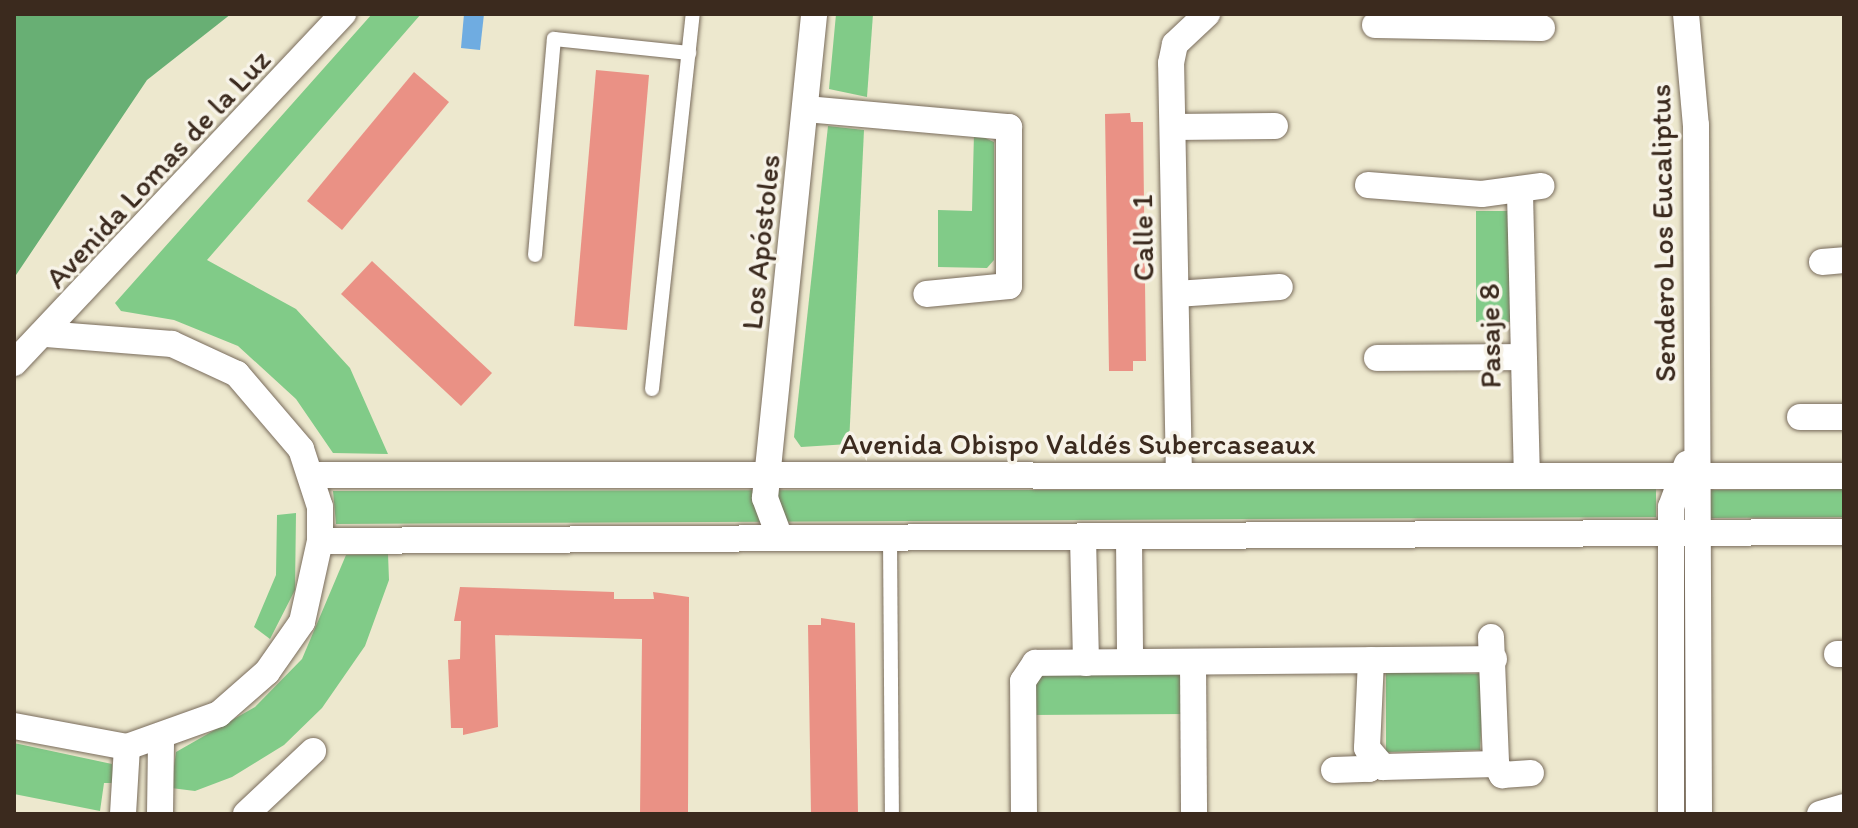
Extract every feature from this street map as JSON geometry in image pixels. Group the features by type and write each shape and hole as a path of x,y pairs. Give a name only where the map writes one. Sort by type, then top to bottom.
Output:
{"street":[{"name":"Avenida Lomas de la Luz","path":"14,363 46,334 343,14"},
{"name":"Los Apóstoles","path":"780,538 766,511 814,14"},
{"name":"Calle 1","path":"1179,476 1173,127 1175,44 1207,14"},
{"name":"Sendero Los Eucaliptus","path":"1686,14 1696,125 1692,468"},
{"path":"1375,25 1503,20 1542,28"},
{"path":"806,109 1009,127 1009,286 926,294"},
{"path":"1173,127 1275,126"},
{"name":"Pasaje 8","path":"1368,185 1530,190 1522,357 1527,476"},
{"path":"1176,294 1280,287"},
{"path":"14,726 127,747 161,740 219,714 267,672 311,601 320,541 313,475 280,416 218,362 145,338 46,334"},
{"path":"1377,358 1522,357"},
{"path":"1800,417 1844,417"},
{"path":"1671,814 1670,532 1692,468"},
{"path":"1692,468 1700,532 1699,814"},
{"name":"Avenida Obispo Valdés Subercaseaux","path":"313,475 1527,476 1692,468 1844,476"},
{"path":"320,541 1844,532"},
{"path":"1129,537 1130,662"},
{"path":"1083,538 1086,663"},
{"path":"1024,814 1027,671 1035,663 1371,660 1493,648 1496,764 1502,775 1531,773"},
{"path":"1371,660 1367,748 1383,767 1496,764"},
{"path":"1193,663 1194,814"},
{"path":"160,814 161,740"},
{"path":"123,814 127,747"},
{"path":"246,814 313,751"},
{"path":"1334,770 1369,769 1377,761"},
{"path":"1820,814 1844,807"}],"lane":[{"path":"652,389 693,14"},
{"path":"535,255 554,39 689,53"},
{"path":"890,538 892,814"}],"green space":[{"path":"14,14 231,14 147,80 14,278"},
{"path":"372,14 421,14 207,260 296,309 350,368 388,454 333,453 296,399 238,346 174,320 121,311 115,303"},
{"path":"836,14 873,14 867,97 829,89"},
{"path":"828,126 864,130 849,444 801,447 794,437"},
{"path":"974,133 994,142 994,260 987,268 938,267 938,210 972,211"},
{"path":"1476,211 1515,211 1515,322 1476,322"},
{"path":"1656,489 1656,517 336,524 333,491"},
{"path":"1844,489 1844,517 1710,518 1711,490"},
{"path":"296,513 295,590 270,639 254,627 276,575 277,515"},
{"path":"388,554 389,580 365,646 322,708 284,745 232,777 195,791 171,788 176,752 255,707 302,659 346,555"},
{"path":"1386,672 1484,674 1480,750 1386,752"},
{"path":"1034,673 1185,674 1187,714 1030,715"},
{"path":"14,743 112,764 115,783 104,783 100,811 14,794"}],"water":[{"path":"464,14 484,14 480,50 461,48"}],"building":[{"path":"596,70 649,75 627,330 574,326"},
{"path":"414,72 449,102 342,230 307,201"},
{"path":"1130,113 1131,122 1143,122 1146,361 1133,361 1133,371 1109,371 1105,114"},
{"path":"372,261 492,373 461,406 341,294"},
{"path":"460,587 614,592 614,599 654,599 653,592 689,597 688,814 640,814 642,639 495,635 498,727 463,735 463,728 451,728 448,660 460,659 461,621 454,621"},
{"path":"821,618 855,623 858,814 811,814 808,625 821,625"}]}
